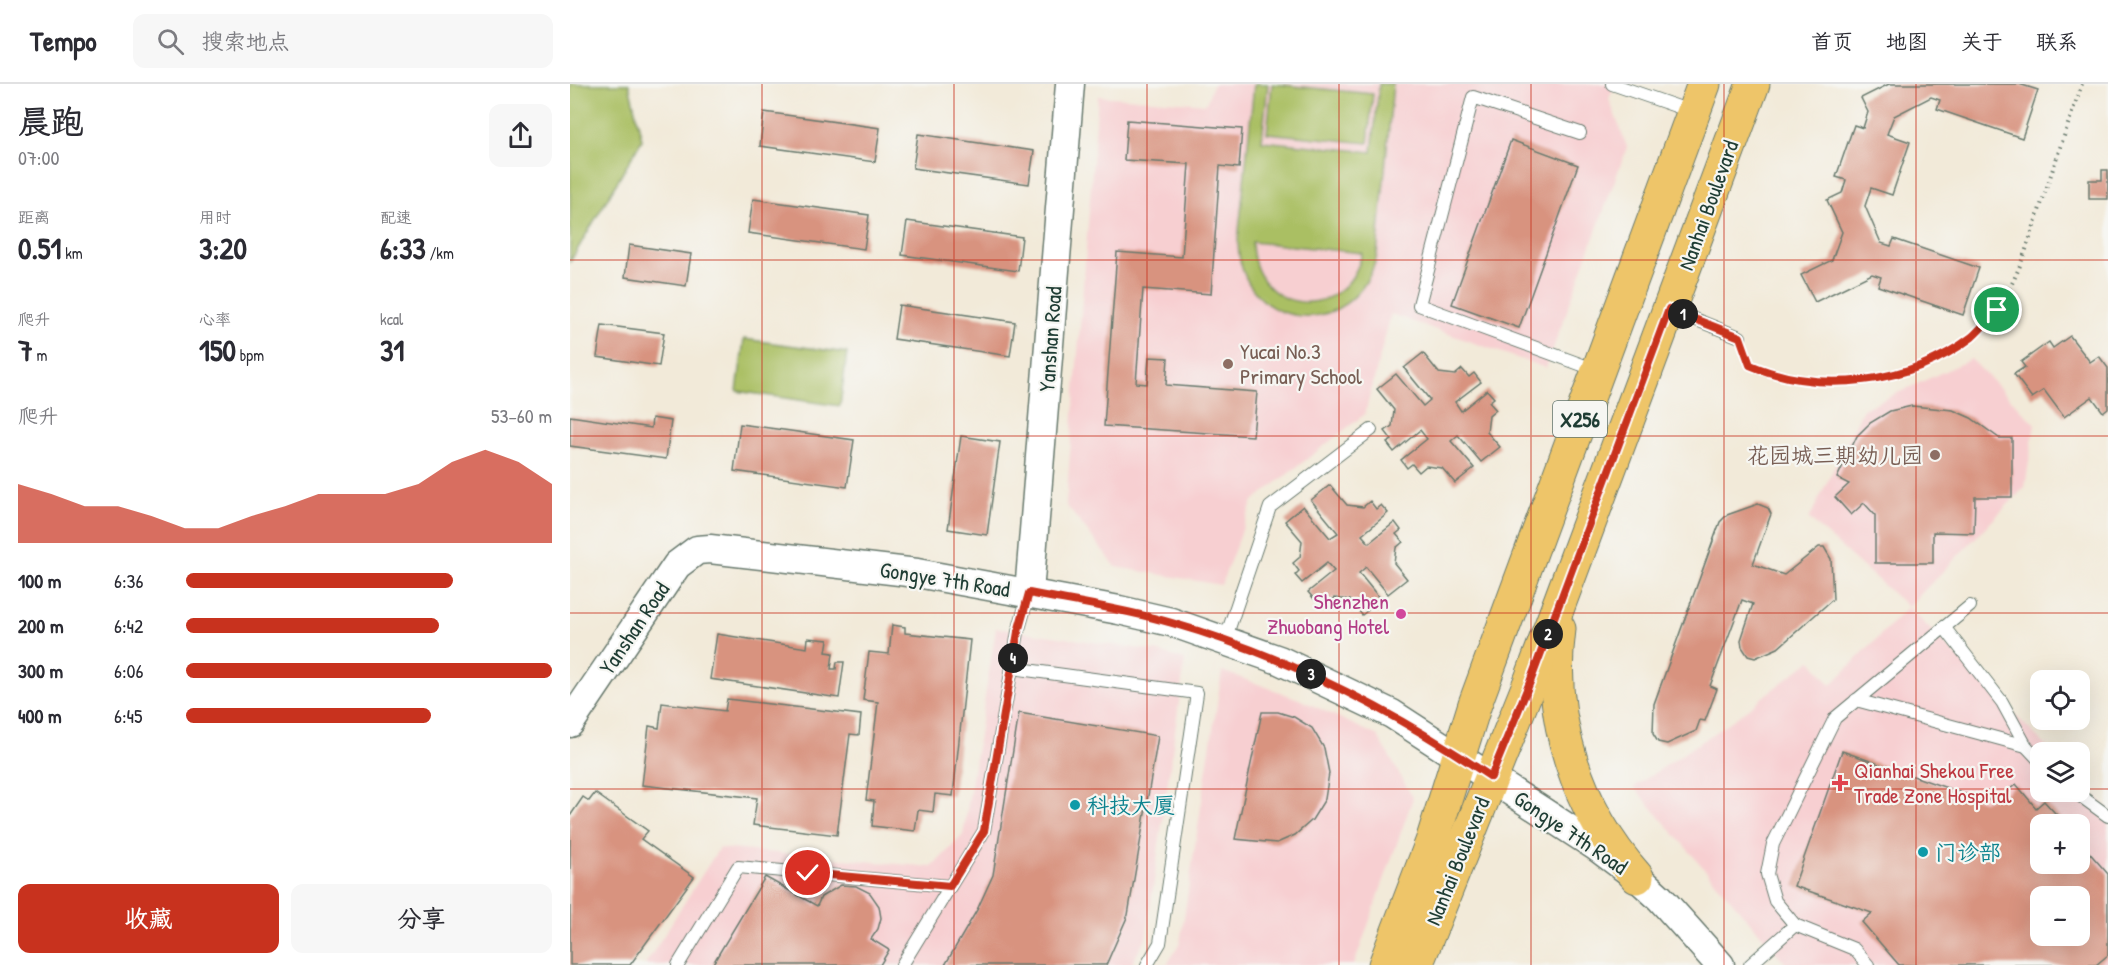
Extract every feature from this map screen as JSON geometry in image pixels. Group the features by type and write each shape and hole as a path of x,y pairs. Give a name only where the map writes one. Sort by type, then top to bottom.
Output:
{"main road":[{"name":"Nanhai Boulevard","path":"1416,965 1564,591 1753,84"},
{"name":"Nanhai Boulevard","path":"1385,965 1432,842 1475,704 1699,98"},
{"path":"1564,591 1556,651 1560,710 1569,758 1585,799 1606,838 1637,877"}],"street":[{"name":"Yanshan Road","path":"1029,593 1037,517 1070,84"},
{"name":"Yanshan Road","path":"570,723 677,565 698,550 710,549"},
{"name":"Gongye 7th Road","path":"710,549 917,573 1130,612 1225,640 1279,660 1392,714 1598,847 1637,877 1720,965"}],"lane":[{"path":"1612,84 1699,98"},
{"path":"1580,133 1473,97 1419,305 1598,370"},
{"path":"1669,309 1740,337"},
{"path":"1225,640 1270,507 1371,430"},
{"path":"902,965 984,831 1018,632 1029,593"},
{"path":"1868,965 1854,949 1796,925 1775,901 1769,888 1768,861 1773,844 1834,718 1970,606"},
{"path":"1944,627 2002,702 2030,750"},
{"path":"1012,668 1197,693 1160,943 1147,965"},
{"path":"1856,700 2026,746"},
{"path":"2089,802 2108,816"},
{"path":"678,965 738,867 950,886"},
{"path":"1750,965 1796,925"}],"path":[{"path":"1740,337 1750,365 1761,370 1805,382 1846,382 1898,373 1941,356 1973,336 1997,310 2020,266 2082,84"}],"shaded area":[{"name":"Yucai No.3 Primary School","path":"1213,84 1615,84 1609,99 1627,147 1546,368 1391,314 1365,414 1253,501 1221,585 1116,567 1066,505 1098,96 1206,104"},
{"name":"花园城三期幼儿园","path":"1971,359 2035,424 2025,487 1908,607 1809,519 1863,409"},
{"name":"Qianhai Shekou Free Trade Zone Hospital","path":"1908,607 2042,742 2030,742 2030,802 2090,802 2090,790 2108,809 2108,965 1787,965 1634,787 1733,720 1811,660 1831,685"},
{"path":"996,628 1156,651 1185,660 1146,938 1131,965 645,965 719,848 932,867 963,835"},
{"path":"1222,671 1299,699 1378,736 1413,798 1354,965 1167,965 1180,943"}],"green space":[{"path":"570,84 629,84 642,140 570,262"},
{"path":"1254,84 1268,84 1262,141 1372,152 1379,84 1393,84 1377,255 1365,284 1346,303 1324,314 1300,316 1277,309 1257,295 1243,272 1238,241","holes":["1252,242 1362,253 1353,276 1338,292 1320,300 1301,302 1283,297 1267,285 1256,266"]},
{"path":"1272,84 1373,94 1368,143 1267,133"},
{"path":"744,339 847,353 840,406 737,391"}],"building":[{"path":"1889,84 2019,84 2038,90 2022,138 1937,109 1940,100 1931,97 1894,116 1887,134 1910,142 1892,195 1871,188 1865,206 1881,243 1891,246 1894,239 1979,268 1963,315 1878,286 1881,277 1872,274 1815,302 1801,275 1832,260 1842,232 1827,200 1842,193 1846,180 1836,177 1854,125 1863,128 1868,112 1861,98"},
{"path":"764,112 880,128 875,162 760,146"},
{"path":"1127,120 1242,129 1239,168 1220,166 1211,294 1143,289 1136,383 1147,384 1149,357 1168,358 1166,385 1257,392 1253,436 1104,426 1117,252 1182,257 1189,164 1124,160"},
{"path":"918,134 1034,151 1029,184 913,168"},
{"path":"1511,140 1578,165 1519,328 1452,304"},
{"path":"2102,170 2108,170 2108,199 2089,199 2089,180 2102,180"},
{"path":"753,199 869,215 864,249 748,233"},
{"path":"907,221 1022,237 1018,271 902,255"},
{"path":"629,245 691,254 686,286 625,277"},
{"path":"899,305 1015,322 1010,356 894,339"},
{"path":"602,325 664,333 659,366 597,357"},
{"path":"2070,336 2090,362 2099,356 2108,368 2108,408 2103,412 2092,397 2064,417 2044,390 2032,398 2014,374 2025,367 2021,362 2049,342 2053,348"},
{"path":"1423,353 1439,373 1455,375 1462,369 1469,377 1474,373 1481,382 1455,402 1461,411 1487,390 1494,398 1489,402 1496,410 1489,416 1487,432 1500,447 1481,462 1458,435 1451,441 1474,468 1455,483 1442,468 1426,466 1419,472 1412,464 1407,468 1401,460 1427,439 1420,430 1394,452 1387,443 1392,440 1385,431 1392,426 1394,410 1377,389 1396,374 1423,406 1430,400 1404,368"},
{"path":"1912,406 1953,410 1971,418 1999,438 2012,438 2012,497 1975,497 1974,533 1933,532 1933,563 1875,563 1875,515 1864,503 1851,515 1835,497 1849,484 1837,478 1857,436 1870,423 1890,411"},
{"path":"570,416 651,428 652,418 671,421 666,459 570,446"},
{"path":"740,424 854,440 847,487 734,471"},
{"path":"961,436 1000,442 987,535 948,529"},
{"path":"1330,485 1347,505 1363,507 1370,501 1376,509 1381,505 1388,513 1362,535 1369,543 1395,522 1401,530 1396,534 1403,542 1396,548 1394,563 1407,579 1388,594 1366,567 1359,573 1381,600 1362,615 1350,600 1334,598 1326,604 1320,596 1315,600 1308,592 1334,571 1327,563 1302,583 1295,575 1299,571 1293,563 1300,557 1302,541 1285,521 1303,506 1330,538 1338,533 1311,500"},
{"path":"1758,504 1768,508 1771,514 1753,564 1784,575 1819,547 1824,547 1831,559 1833,599 1778,648 1755,658 1748,656 1742,647 1741,640 1753,604 1742,600 1710,686 1717,689 1705,721 1700,720 1696,731 1667,744 1658,742 1653,734 1654,704 1720,522 1727,515"},
{"path":"892,625 905,627 905,633 970,640 953,796 935,794 933,812 918,810 915,831 872,826 874,801 866,800 878,702 863,700 869,652 889,654"},
{"path":"717,634 807,648 808,638 828,640 826,652 833,653 831,669 836,669 837,662 844,662 839,698 710,679"},
{"path":"727,699 861,715 859,735 850,734 837,835 753,825 757,798 642,785 649,726 659,728 662,703 725,711"},
{"path":"1262,712 1278,712 1294,717 1312,728 1324,748 1329,773 1325,799 1312,820 1295,835 1277,843 1235,839"},
{"name":"科技大厦","path":"1019,713 1158,736 1128,915 1106,965 945,965 977,910 993,875"},
{"name":"门诊部","path":"1842,751 1984,801 2003,795 2016,784 2036,808 2045,802 2056,814 2030,814 2030,874 2090,874 2090,854 2108,874 2108,955 2096,965 1899,965 1862,922 1872,913 1794,886"},
{"path":"595,793 648,831 641,839 694,877 630,965 570,965 570,816 583,797 589,801"},
{"path":"765,877 817,906 821,897 841,885 856,886 870,893 879,906 881,918 878,929 871,939 889,950 880,965 712,965"}],"place":[{"name":"Yucai No.3 Primary School","path":"1228,364"},
{"name":"花园城三期幼儿园","path":"1935,455"},
{"name":"Shenzhen Zhuobang Hotel","path":"1401,614"},
{"name":"Qianhai Shekou Free Trade Zone Hospital","path":"1840,783"},
{"name":"科技大厦","path":"1075,805"},
{"name":"门诊部","path":"1923,852"}],"route":[{"path":"808,873 950,886 984,831 1018,632 1029,593 1171,622 1279,660 1392,714 1491,777 1530,682 1669,309 1740,337 1750,365 1772,374 1805,382 1846,382 1898,373 1941,356 1973,336 1997,310"}]}
